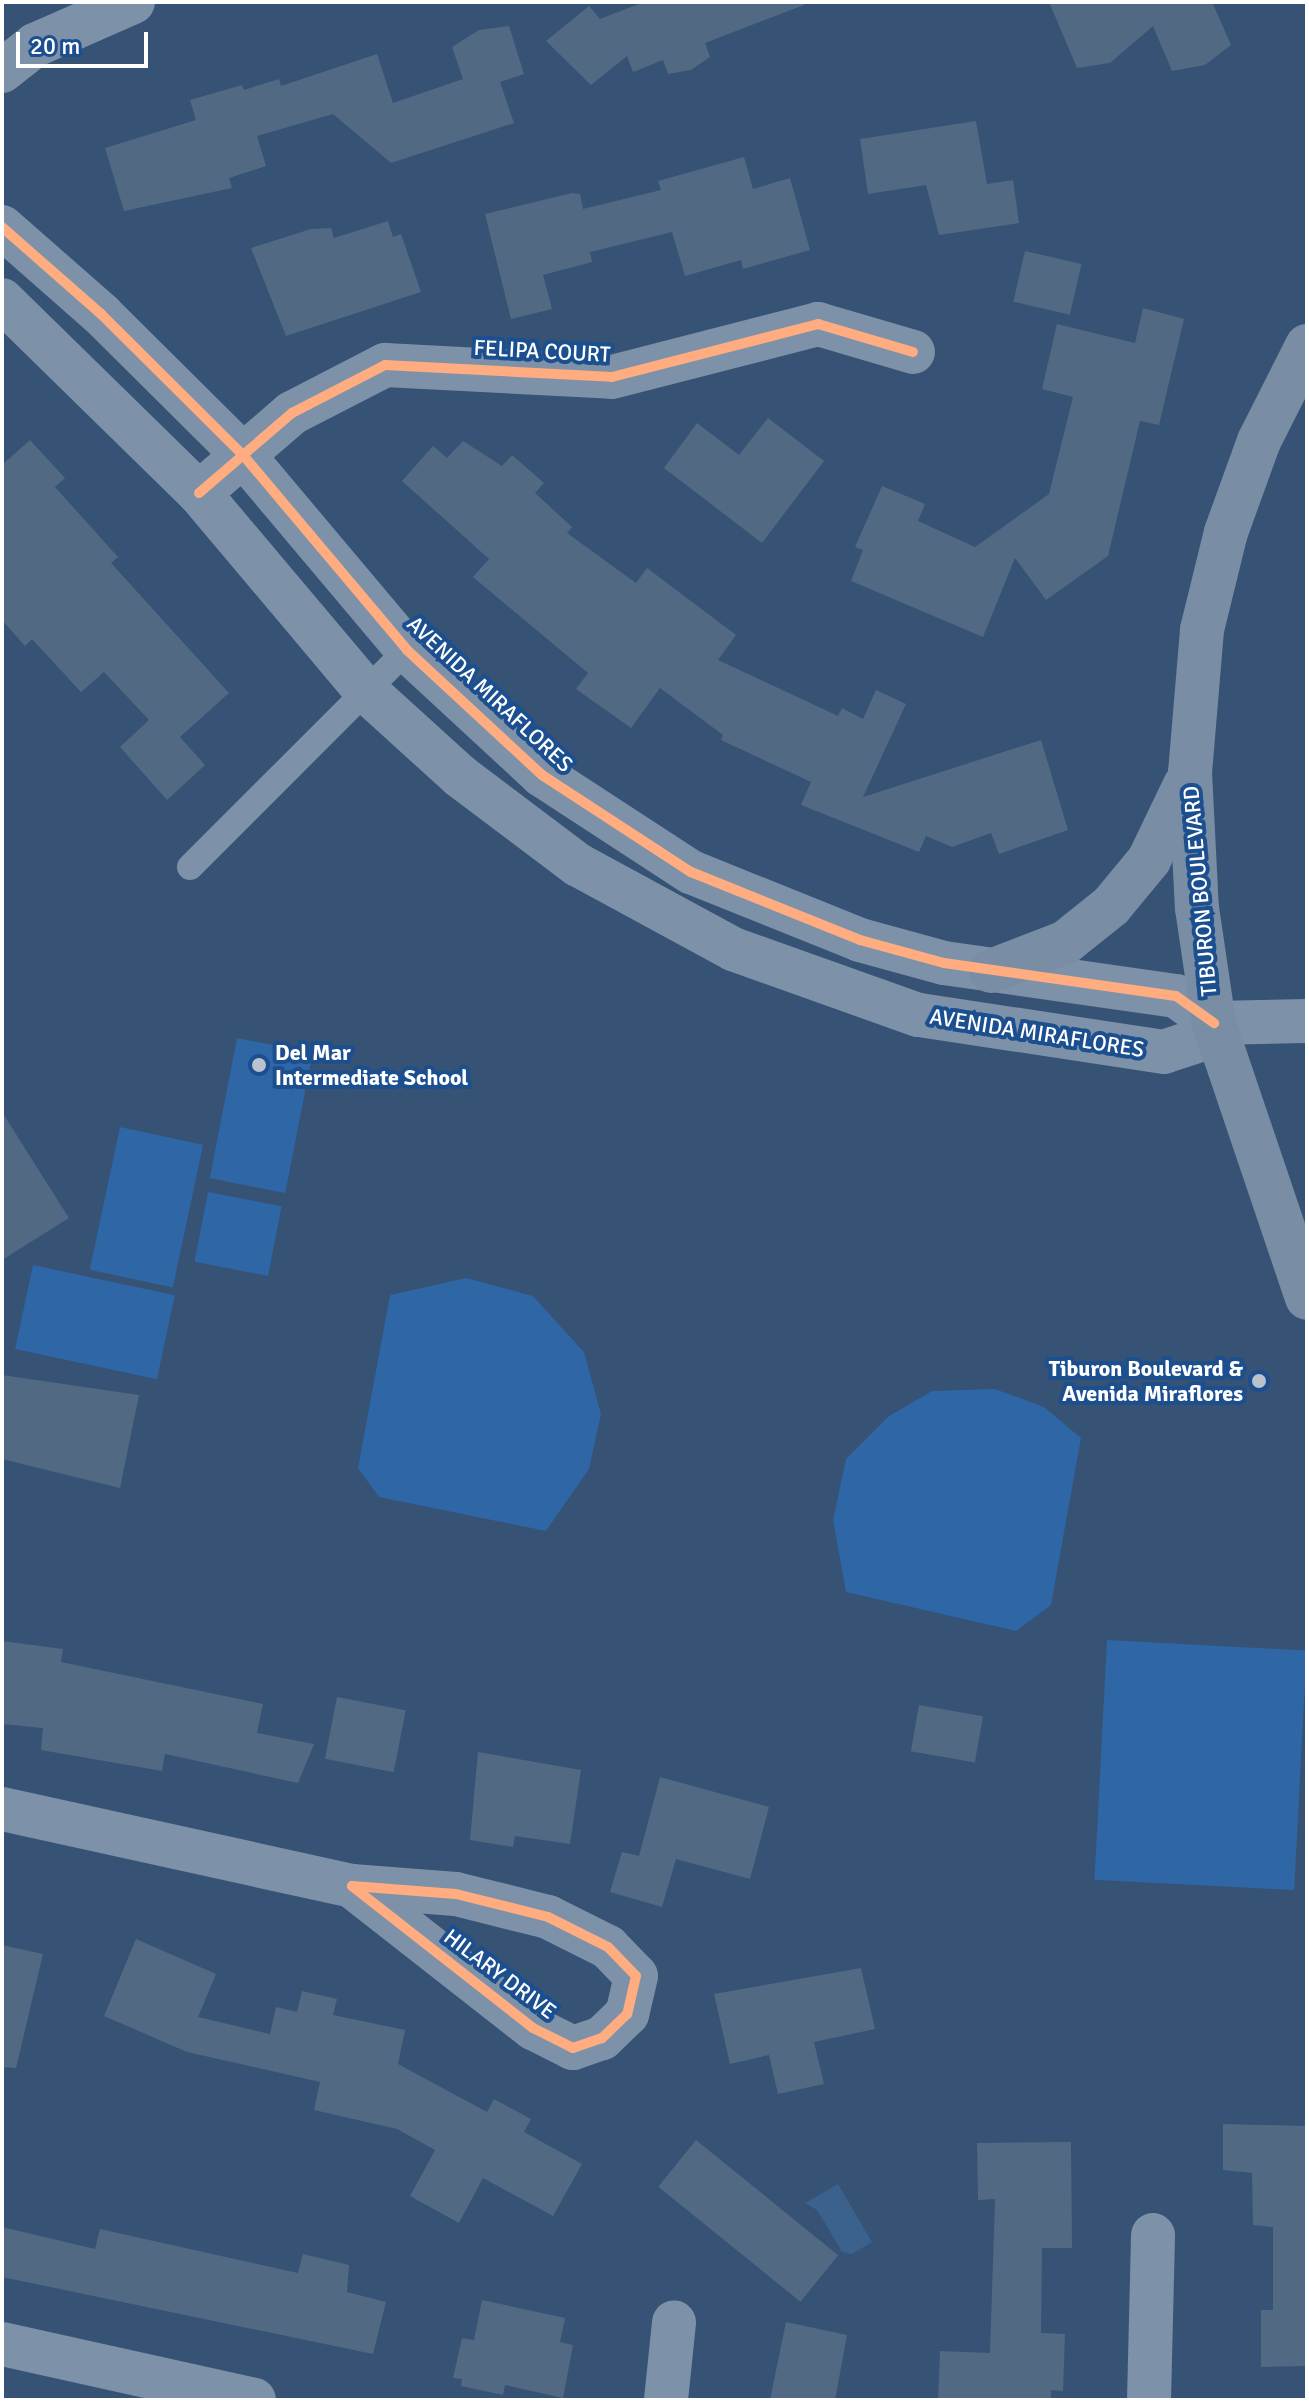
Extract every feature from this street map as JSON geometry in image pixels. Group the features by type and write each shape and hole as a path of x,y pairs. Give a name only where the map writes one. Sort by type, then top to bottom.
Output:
{"main road":[{"name":"TIBURON BOULEVARD","path":"1307,346 1259,441 1226,532 1202,630 1190,772 1196,894 1214,1023 1307,1298"},
{"path":"991,971 1066,942 1111,906 1149,860 1190,772"}],"street":[{"path":"2,71 35,45 133,2"},
{"name":"AVENIDA MIRAFLORES","path":"2,227 101,314 243,455 407,650 542,775 691,872 860,940 991,971 1176,996 1214,1023 1200,1040 1164,1052 1045,1039 918,1015 793,974 683,925 578,865 460,776 365,690 199,493 2,300"},
{"name":"FELIPA COURT","path":"199,493 292,413 385,365 612,377 818,324 913,352"},
{"path":"1214,1023 1307,1021"},
{"name":"HILARY DRIVE","path":"2,1809 352,1886 456,1894 548,1917 608,1947 636,1976 627,2014 602,2038 573,2048 533,2028 352,1886"},
{"path":"1149,2400 1153,2235"},
{"path":"666,2400 674,2322"},
{"path":"2,2344 254,2400"}],"lane":[{"path":"190,867 407,650"}],"shaded area":[{"path":"237,1038 313,1053 285,1193 210,1178"},
{"path":"120,1127 203,1145 173,1287 90,1270"},
{"path":"208,1192 282,1206 268,1276 194,1262"},
{"path":"33,1265 175,1295 157,1379 15,1349"},
{"path":"466,1278 533,1296 584,1352 601,1414 589,1469 546,1531 379,1497 358,1468 390,1295"},
{"path":"995,1389 1044,1407 1081,1438 1051,1605 1016,1631 846,1592 833,1520 846,1459 889,1416 932,1391"},
{"path":"1107,1640 1307,1650 1294,1890 1094,1880"},
{"path":"838,2184 872,2242 852,2254 842,2252 817,2210 805,2203"}],"building":[{"path":"644,2 803,2 804,5 705,43 710,57 691,70 668,74 663,60 633,72 627,56 591,85 546,41 589,6 600,19"},
{"path":"1049,2 1212,2 1231,45 1205,65 1172,71 1153,26 1110,63 1077,68"},
{"path":"509,26 524,74 500,82 514,123 391,163 333,114 257,136 266,166 229,178 232,188 124,211 105,148 196,120 190,100 242,85 244,90 279,79 281,86 377,54 393,103 463,79 452,47 479,30"},
{"path":"976,121 987,184 1013,180 1019,223 939,235 926,185 868,194 860,139"},
{"path":"744,157 753,189 790,178 810,250 743,269 741,260 685,276 672,232 590,252 592,262 543,275 552,309 511,319 485,214 572,193 580,194 583,209 661,190 658,181"},
{"path":"388,221 393,237 401,234 421,292 286,336 251,248 311,229 331,228 334,238"},
{"path":"1025,251 1082,264 1070,315 1013,302"},
{"path":"1143,308 1184,319 1159,425 1140,421 1108,556 1046,600 1015,558 983,637 851,581 863,550 855,547 882,486 925,504 918,521 975,547 1049,494 1073,397 1042,389 1057,324 1135,343"},
{"path":"768,418 824,461 762,543 664,468 697,423 739,455"},
{"path":"30,440 65,478 55,487 118,557 111,563 229,693 180,737 205,765 167,800 120,747 149,720 104,672 81,692 32,639 25,646 2,620 2,465"},
{"path":"463,441 502,466 512,455 544,483 535,493 572,527 567,533 636,583 647,568 736,635 718,660 838,716 842,708 863,719 876,690 906,704 863,797 1041,740 1068,830 999,854 991,833 952,847 926,836 919,852 801,805 811,782 721,740 723,735 660,688 631,728 576,689 588,673 473,577 489,559 402,481 433,446 447,458"},
{"path":"2,1112 69,1218 2,1260"},
{"path":"2,1375 139,1395 120,1488 2,1459"},
{"path":"2,1641 63,1649 61,1662 263,1704 257,1733 314,1744 298,1783 165,1754 162,1771 41,1750 43,1728 2,1724"},
{"path":"337,1697 406,1710 394,1772 325,1759"},
{"path":"919,1705 983,1716 975,1763 911,1751"},
{"path":"478,1752 581,1770 570,1844 515,1836 513,1847 470,1840"},
{"path":"660,1777 769,1807 750,1879 676,1859 662,1907 610,1892 622,1852 639,1856"},
{"path":"136,1939 216,1974 198,2017 270,2034 276,2007 297,2012 302,1991 337,1999 333,2015 405,2030 398,2064 487,2112 494,2099 531,2119 524,2132 582,2164 553,2216 483,2178 459,2223 410,2196 435,2150 397,2129 314,2110 320,2082 187,2052 104,2016"},
{"path":"2,1945 43,1954 16,2068 2,2067"},
{"path":"861,1968 875,2029 814,2042 824,2084 778,2094 769,2055 730,2064 714,1994"},
{"path":"1223,2124 1307,2126 1307,2366 1261,2367 1261,2310 1273,2310 1273,2227 1253,2225 1252,2173 1223,2170"},
{"path":"696,2140 838,2255 800,2302 658,2187"},
{"path":"1071,2142 1072,2248 1042,2248 1041,2333 1065,2334 1063,2391 1051,2390 1051,2400 938,2400 940,2351 990,2353 995,2199 978,2200 977,2143"},
{"path":"2,2227 95,2249 100,2229 298,2273 303,2254 349,2265 347,2292 386,2302 373,2354 2,2277"},
{"path":"482,2300 565,2318 560,2342 573,2345 563,2398 505,2385 503,2395 461,2386 462,2379 453,2378 462,2338 474,2340"},
{"path":"786,2322 847,2335 835,2400 770,2400"}],"cycle path":[{"path":"2,227 101,314 243,455 407,650 542,775 691,872 860,940 944,963 1176,996 1214,1023"},
{"path":"199,493 292,413 385,365 612,377 818,324 913,352"},
{"path":"352,1886 456,1894 548,1917 608,1947 636,1976 627,2014 602,2038 573,2048 533,2028 352,1886"}],"place":[{"name":"Del Mar Intermediate School","path":"259,1065"},
{"name":"Tiburon Boulevard & Avenida Miraflores","path":"1259,1381"}]}
